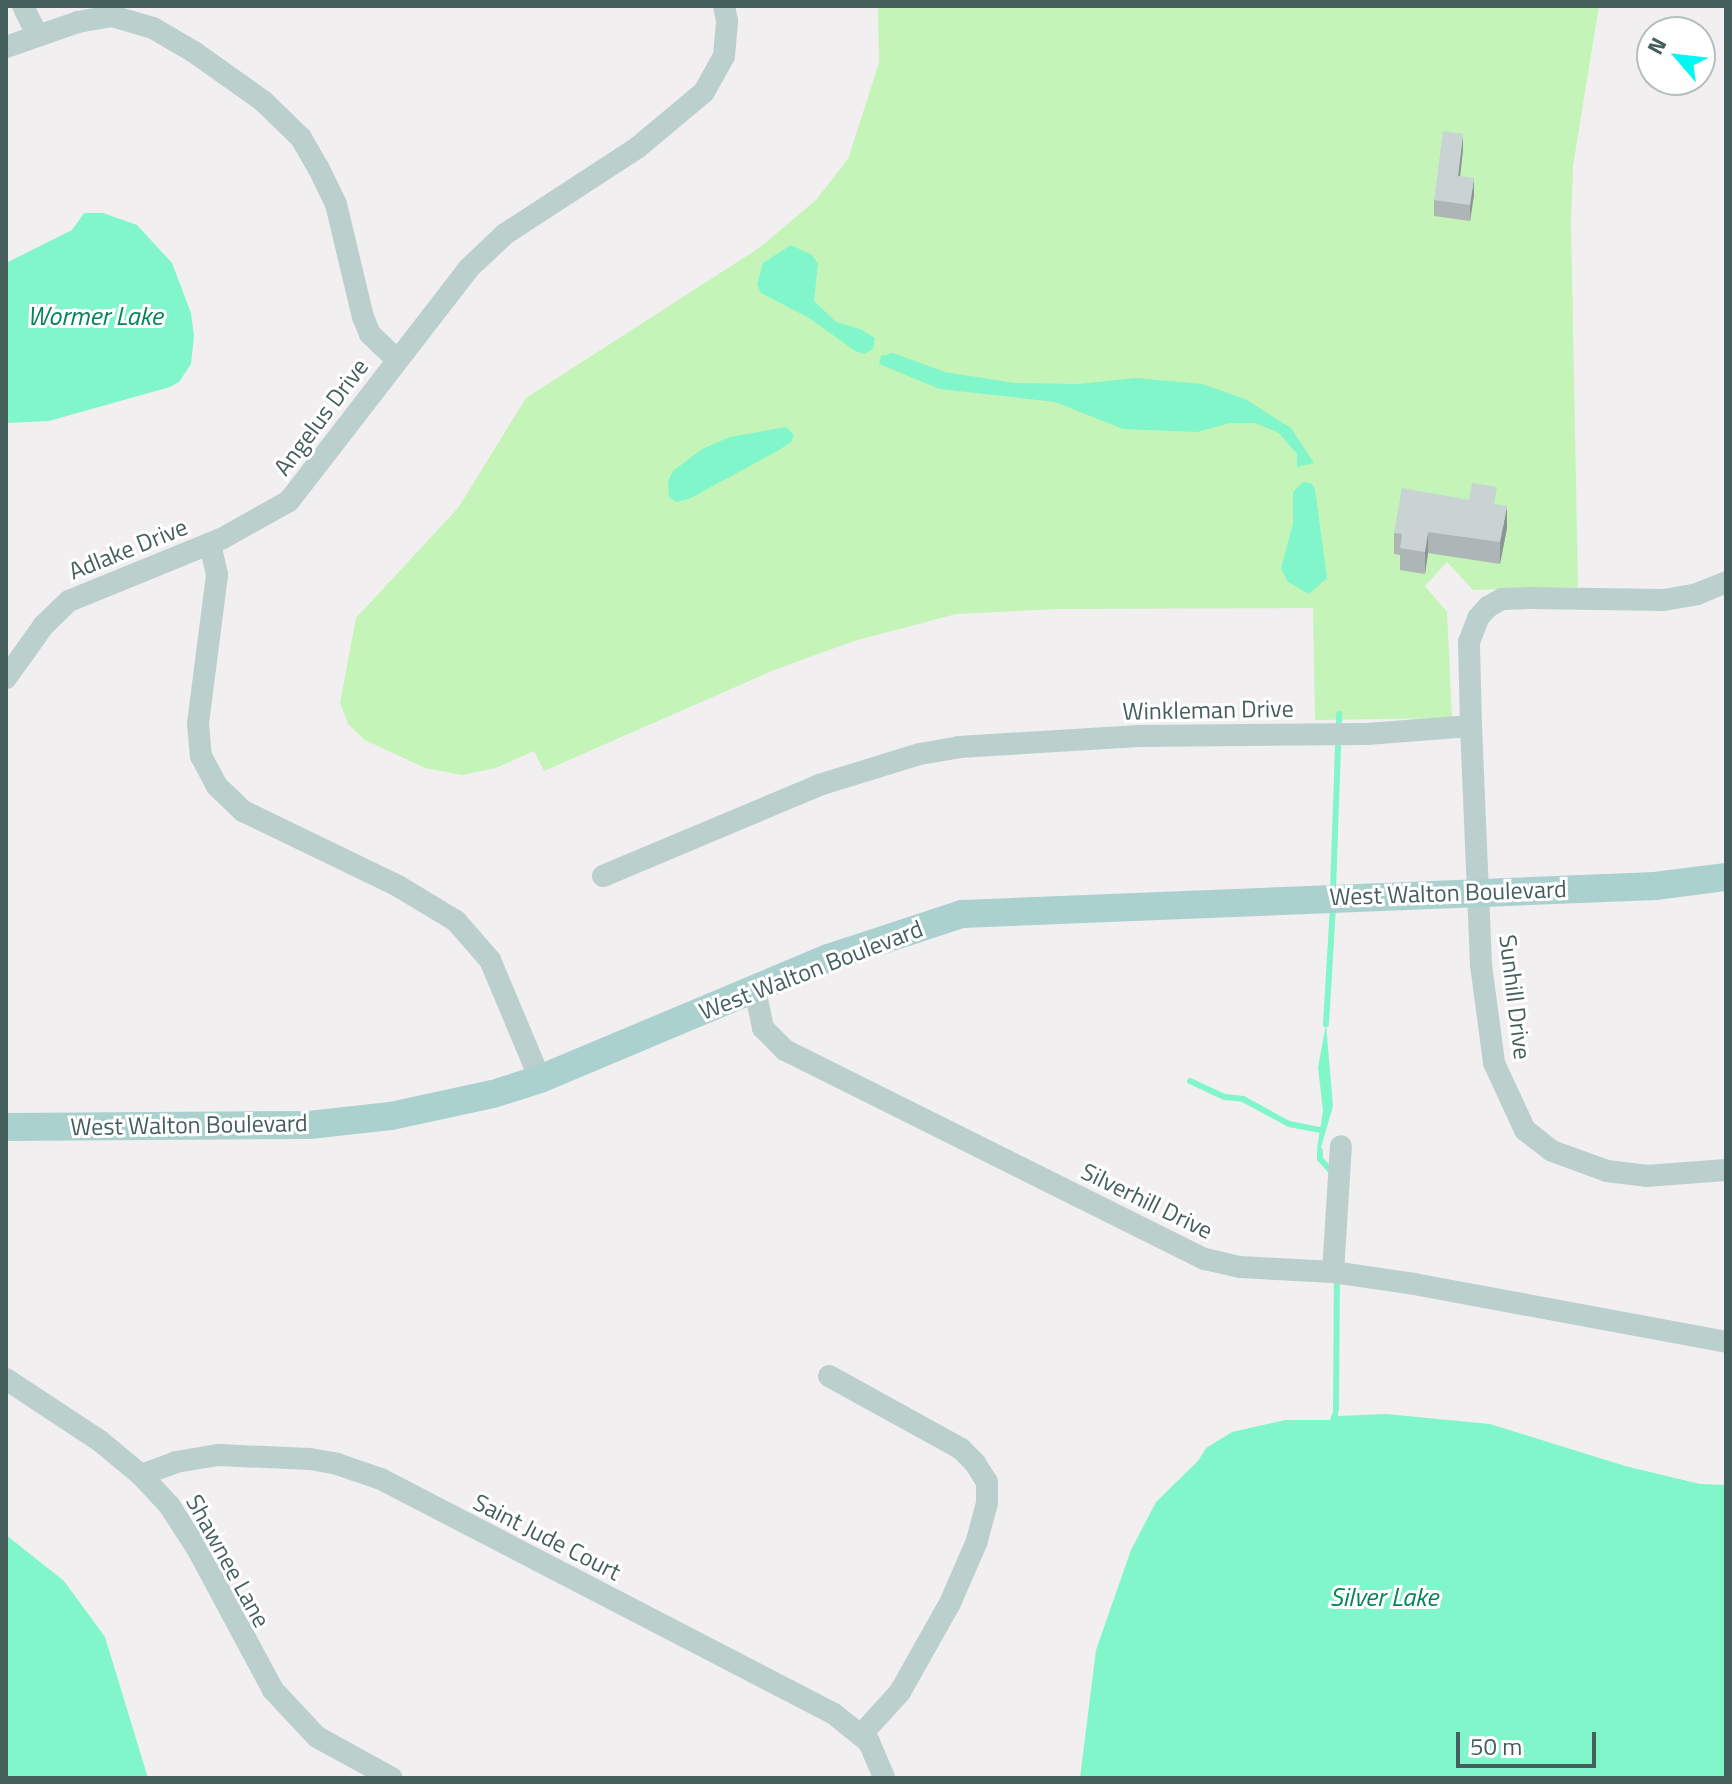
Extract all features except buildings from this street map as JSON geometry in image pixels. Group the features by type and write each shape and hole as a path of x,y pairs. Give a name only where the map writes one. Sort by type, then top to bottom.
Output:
{"main road":[{"name":"West Walton Boulevard","path":"6,1127 309,1125 391,1116 493,1094 540,1079 828,958 962,914 1655,886 1726,877"}],"street":[{"path":"23,6 37,35"},
{"name":"Angelus Drive","path":"210,544 289,501 468,269 505,234 637,148 704,92 724,56 727,21 724,6"},
{"path":"6,47 78,22 112,16 153,28 205,59 263,101 301,138 318,167 336,204 352,277 370,334 397,360"},
{"path":"210,544 217,575 198,723 201,756 217,786 243,811 398,886 456,921 490,960 540,1079"},
{"name":"Adlake Drive","path":"6,678 44,625 69,601 210,544"},
{"path":"1471,726 1469,642 1478,618 1502,599 1664,600 1697,594 1726,582"},
{"name":"Winkleman Drive","path":"603,876 819,785 920,754 959,747 1139,736 1367,734 1471,726"},
{"name":"Sunhill Drive","path":"1471,726 1481,965 1494,1063 1525,1130 1552,1151 1607,1171 1646,1176 1726,1170"},
{"name":"Silverhill Drive","path":"755,990 763,1028 785,1050 1205,1259 1240,1267 1333,1272 1726,1342"},
{"path":"1333,1272 1341,1146"},
{"path":"829,1376 961,1449 987,1482 987,1503 977,1541 950,1603 900,1692 861,1735"},
{"name":"Shawnee Lane","path":"6,1379 100,1441 141,1475 169,1505 198,1550 273,1690 317,1737 392,1778"},
{"name":"Saint Jude Court","path":"141,1475 176,1462 218,1455 310,1459 337,1464 381,1479 807,1699 869,1742 884,1778"}],"shaded area":[{"path":"878,6 1599,6 1573,166 1571,222 1578,587 1473,590 1447,562 1425,586 1447,612 1452,718 1315,720 1313,608 1057,609 956,614 854,641 774,670 544,771 534,751 496,768 462,775 425,768 365,740 348,724 340,703 356,618 458,508 526,398 759,248 816,200 848,159 879,63"}],"water":[{"name":"Wormer Lake","path":"84,213 103,213 137,225 172,263 191,313 194,336 191,364 179,382 170,387 49,421 6,423 6,263 72,230"},
{"path":"791,245 812,255 818,264 814,301 836,322 860,329 875,338 873,349 864,354 855,351 809,318 761,293 757,284 763,263"},
{"path":"893,353 945,372 1014,383 1079,384 1136,378 1202,384 1245,399 1291,428 1314,463 1297,467 1297,454 1279,433 1255,423 1230,423 1197,432 1123,429 1055,402 940,389 879,364 881,356"},
{"path":"786,427 794,435 791,442 779,450 689,499 676,502 669,497 668,481 673,471 702,449 730,437"},
{"path":"1303,482 1311,483 1315,489 1327,578 1309,594 1288,582 1281,569 1293,523 1293,492"},
{"path":"1326,1024 1333,1106 1320,1151 1317,1148 1323,1111 1318,1067"},
{"name":"Silver Lake","path":"1334,1408 1338,1409 1338,1416 1386,1414 1490,1424 1625,1466 1700,1484 1726,1485 1726,1778 1080,1778 1096,1650 1131,1550 1156,1502 1198,1461 1206,1448 1232,1432 1285,1420 1330,1420"},
{"path":"6,1535 64,1581 105,1637 148,1778 6,1778"}],"waterway":[{"path":"1333,890 1339,714"},
{"path":"1326,1024 1333,905"},
{"path":"1190,1081 1225,1097 1243,1099 1289,1124 1319,1130"},
{"path":"1320,1151 1320,1159 1334,1174"},
{"path":"1336,1409 1337,1276"}]}
